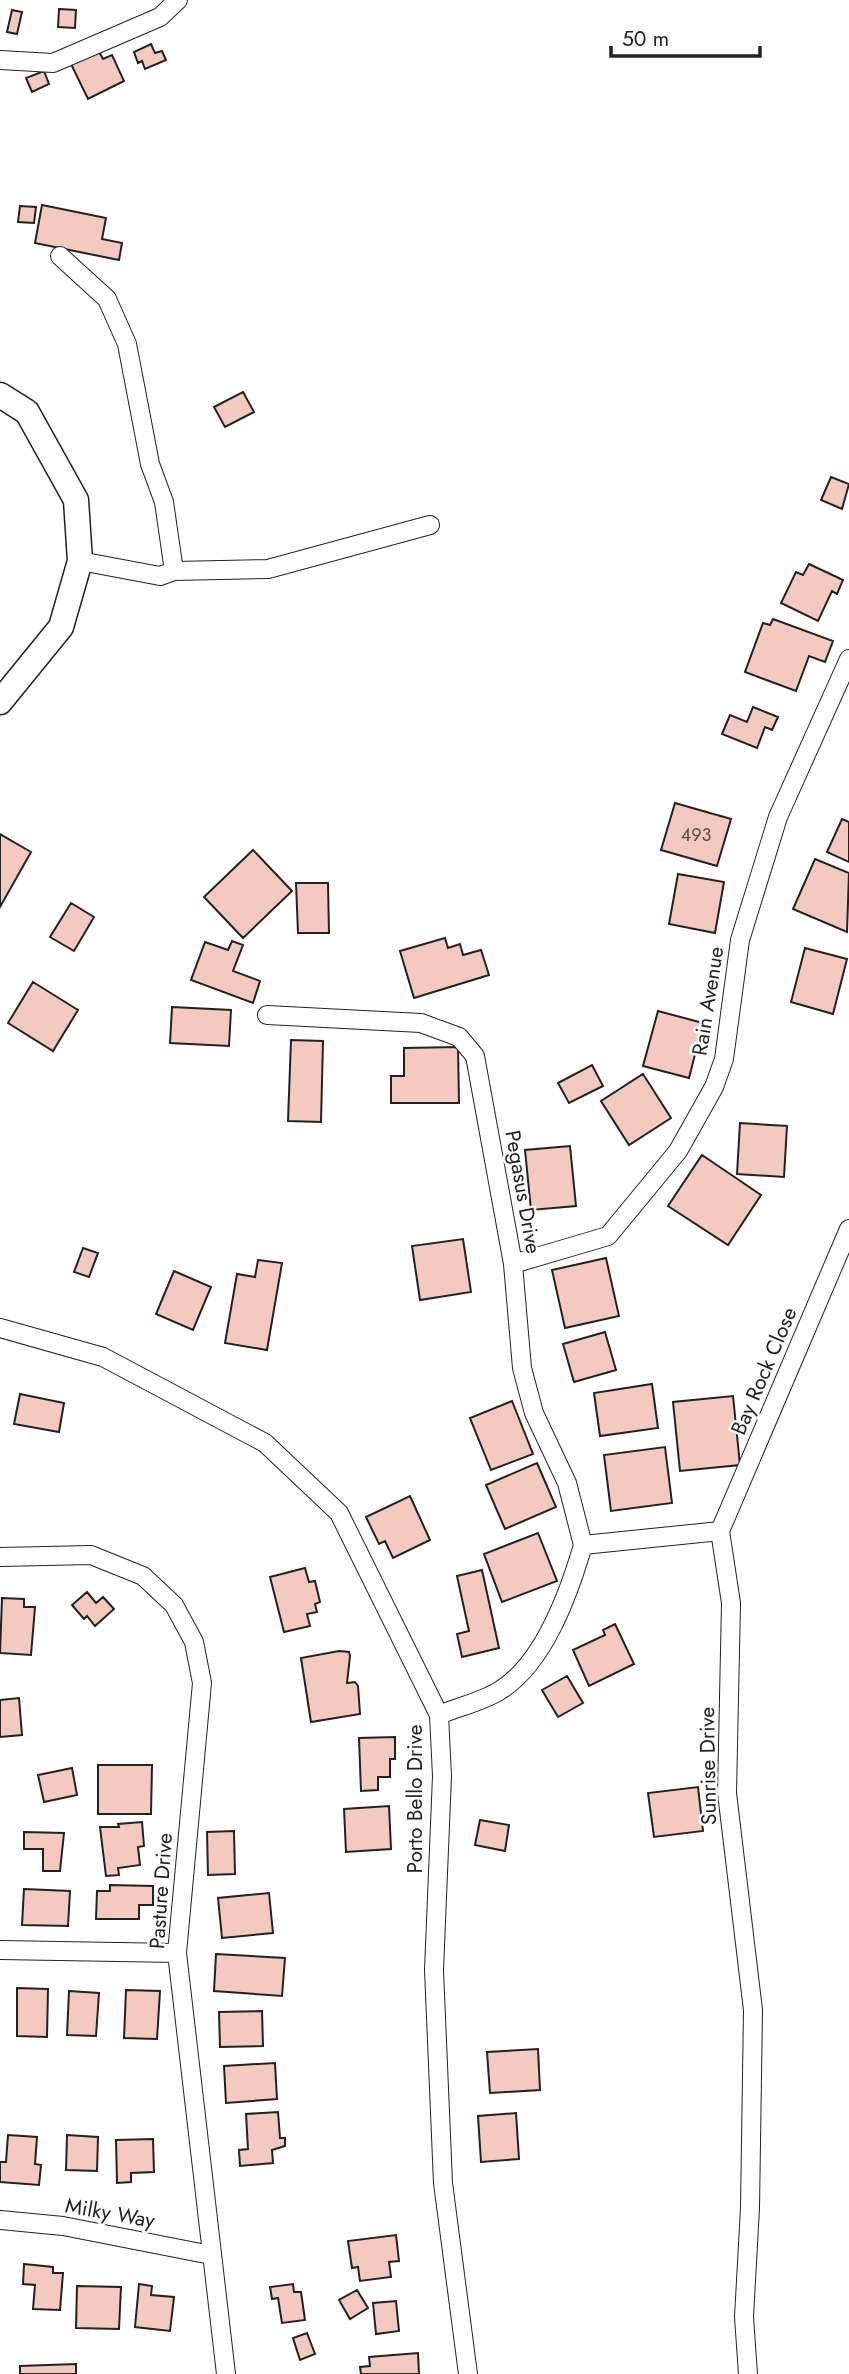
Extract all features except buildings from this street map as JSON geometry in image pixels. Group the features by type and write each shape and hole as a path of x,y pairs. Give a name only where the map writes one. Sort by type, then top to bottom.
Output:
{"main road":[{"path":"0,396 27,412 76,500 80,561 61,627 0,702"}],"street":[{"path":"0,60 53,63 160,16 178,0"},
{"path":"60,256 107,299 127,344 150,464 164,502 174,571"},
{"path":"80,561 160,576 174,571 268,569 430,525"},
{"name":"Rain Avenue","path":"513,1264 608,1236 678,1151 696,1119 724,1059 740,940 778,817 849,659"},
{"name":"Pegasus Drive","path":"267,1015 421,1023 459,1037 475,1056 513,1264 522,1368 534,1413 567,1483 583,1545"},
{"name":"Bay Rock Close","path":"720,1531 849,1229"},
{"name":"Porto Bello Drive","path":"0,1328 103,1357 265,1443 339,1513 439,1715 442,1776 434,1970 443,2183 468,2374"},
{"path":"439,1715 499,1691 536,1658 574,1574 583,1545 720,1531"},
{"name":"Sunrise Drive","path":"720,1531 731,1603 727,1793 753,2010 750,2208 744,2317 748,2374"},
{"name":"Pasture Drive","path":"0,1557 91,1555 143,1576 174,1605 194,1642 202,1683 177,1953 226,2374"},
{"path":"0,1950 177,1953"},
{"name":"Milky Way","path":"0,2220 63,2226 211,2255"}]}
